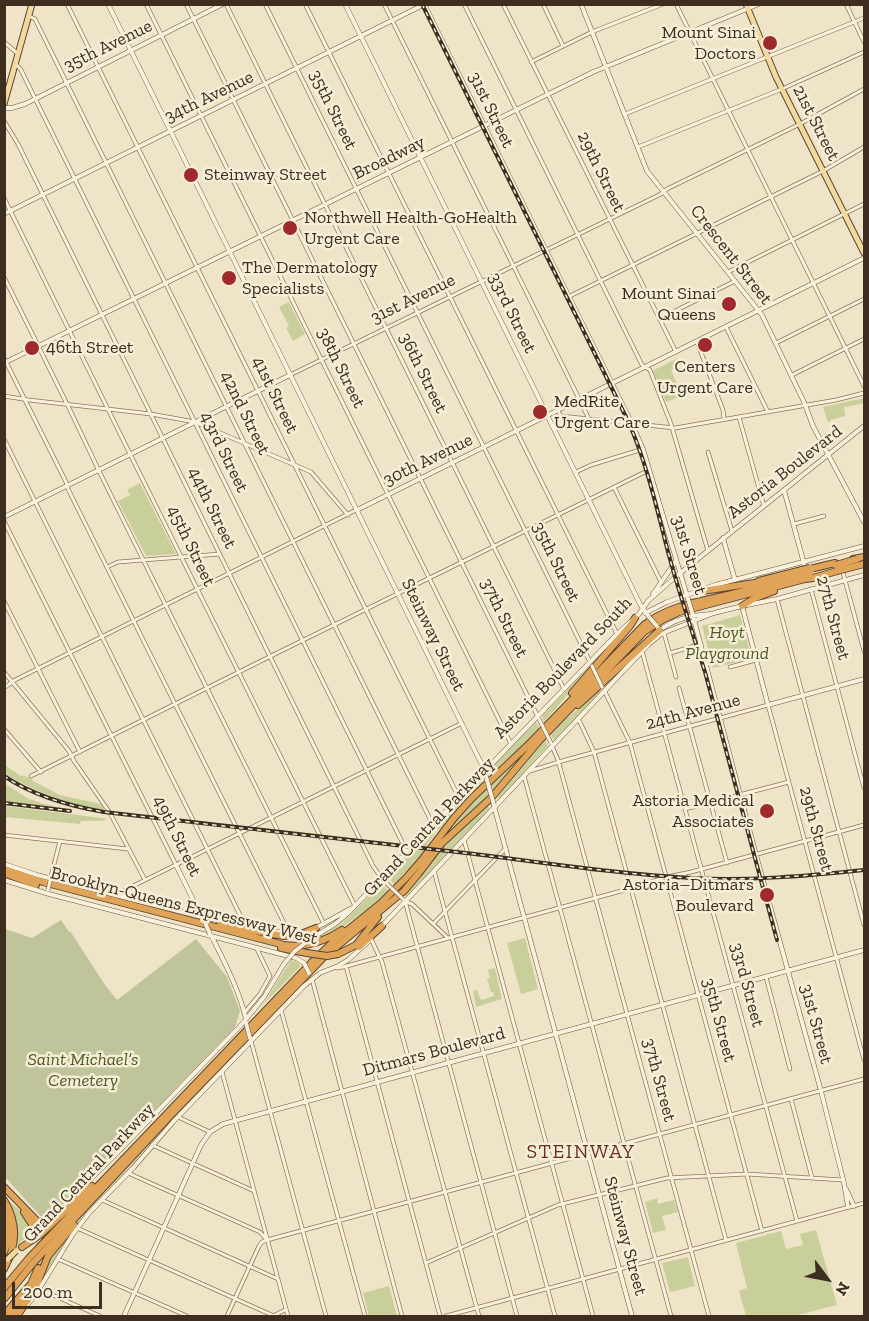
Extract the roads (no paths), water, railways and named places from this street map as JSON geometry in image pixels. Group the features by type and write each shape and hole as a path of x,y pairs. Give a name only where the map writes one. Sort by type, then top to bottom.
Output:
{"highway":[{"path":"836,565 844,560 864,557"},
{"name":"Grand Central Parkway","path":"4,1288 120,1162 322,951 381,903 416,868 469,801 550,725 640,629 660,614 675,607 743,591 857,559"},
{"path":"836,565 864,564"},
{"path":"735,580 756,581 803,575"},
{"path":"703,591 803,575"},
{"path":"742,606 803,575"},
{"path":"550,725 589,673 637,616"},
{"path":"550,725 598,687 660,629"},
{"name":"Grand Central Parkway","path":"4,1299 34,1262 323,958 404,891 442,843 492,797 550,725"},
{"name":"Brooklyn-Queens Expressway West","path":"4,872 29,883 270,945 306,957 338,956 349,950 359,942 373,923 404,891"},
{"name":"Brooklyn-Queens Expressway West","path":"4,872 281,944 298,946 312,944 337,933 393,891"},
{"path":"127,904 275,936 301,934 316,928"},
{"path":"338,956 354,950 382,926"},
{"path":"19,1249 40,1235 120,1162"},
{"path":"17,1316 33,1292 48,1256 100,1197 117,1174"},
{"path":"4,1187 43,1227"},
{"path":"4,1192 27,1215 35,1229"},
{"path":"4,1200 11,1213 15,1234 13,1248 4,1269"},
{"path":"4,1210 10,1230 6,1257"},
{"path":"4,1315 29,1287 37,1271 28,1294 10,1317"}],"main road":[{"path":"4,106 32,4"},
{"name":"21st Street","path":"747,7 782,89 864,253"},
{"path":"4,1227 4,1242"},
{"name":"Astoria Boulevard South","path":"6,1257 19,1249"}],"street":[{"name":"41st Street","path":"67,4 459,798"},
{"name":"Steinway Street","path":"108,4 485,772 632,1317"},
{"name":"38th Street","path":"146,4 511,744"},
{"name":"37th Street","path":"186,4 559,762 709,1317"},
{"name":"35th Avenue","path":"4,106 10,109 16,107 224,4"},
{"name":"36th Street","path":"224,4 564,689"},
{"name":"35th Street","path":"266,4 630,743 762,1230"},
{"path":"305,4 617,634"},
{"name":"33rd Street","path":"345,4 642,608 660,629"},
{"path":"384,4 590,419"},
{"path":"464,4 642,365 650,370 672,428 708,551"},
{"name":"29th Street","path":"503,4 676,352"},
{"path":"543,4 563,46"},
{"path":"531,62 592,32 663,4"},
{"path":"676,4 864,386"},
{"name":"Broadway","path":"5,361 606,66 759,4"},
{"path":"846,4 864,42"},
{"name":"34th Avenue","path":"4,214 424,5"},
{"name":"31st Street","path":"424,5 643,449 701,644 719,719 821,1091 848,1207"},
{"name":"Crescent Street","path":"583,6 648,171 759,311 792,375 813,426 864,522"},
{"name":"42nd Street","path":"29,16 35,19 433,825"},
{"path":"625,114 864,18"},
{"path":"4,42 18,55"},
{"path":"638,147 782,89 864,52"},
{"name":"43rd Street","path":"16,64 21,70 407,853"},
{"name":"31st Avenue","path":"4,519 195,422 800,124 864,89"},
{"name":"44th Street","path":"4,121 43,195 378,874 404,900 412,904 432,924 450,937"},
{"path":"568,297 823,171 864,147"},
{"name":"45th Street","path":"4,198 355,906"},
{"path":"728,272 864,204"},
{"name":"30th Avenue","path":"4,688 102,636 864,258"},
{"path":"4,277 324,924"},
{"path":"659,319 735,281"},
{"path":"776,343 864,299"},
{"path":"726,327 768,412"},
{"path":"792,375 864,339"},
{"path":"697,342 723,410 724,419"},
{"path":"5,361 289,932"},
{"path":"859,375 864,372"},
{"path":"558,411 561,416 672,428 864,393"},
{"path":"4,396 151,414 195,422 311,472 348,514"},
{"path":"739,417 764,506"},
{"name":"Astoria Boulevard","path":"723,538 864,426"},
{"path":"4,439 245,925"},
{"path":"576,472 643,449"},
{"path":"708,452 732,531"},
{"path":"31,776 649,470"},
{"path":"614,487 661,582"},
{"name":"27th Street","path":"784,490 864,788"},
{"path":"793,525 824,516"},
{"name":"49th Street","path":"4,519 227,967 244,1013 326,1317"},
{"path":"723,538 735,580"},
{"name":"Astoria Boulevard South","path":"19,1249 246,1021 295,951 335,924 382,880 564,689 591,664 617,634 637,616 648,601 723,538"},
{"path":"637,616 647,615 665,603 735,580 864,546"},
{"path":"838,553 864,651"},
{"path":"107,567 118,562 220,554"},
{"path":"648,601 676,560"},
{"path":"17,1316 39,1289 77,1228 251,1039 312,979 348,960 371,939 404,900 464,840 660,629 693,616 777,599 864,575"},
{"path":"777,599 864,925"},
{"path":"4,602 80,752"},
{"name":"29th Street","path":"742,606 864,1060"},
{"path":"660,629 676,677"},
{"path":"669,653 701,644"},
{"name":"33rd Street","path":"642,651 797,1221"},
{"path":"730,667 756,660"},
{"path":"4,672 68,749 110,813 145,880"},
{"name":"24th Avenue","path":"528,772 864,679"},
{"path":"679,688 727,862"},
{"path":"578,718 594,752 726,1240"},
{"path":"115,896 462,723"},
{"path":"4,729 41,772"},
{"path":"524,776 671,1317"},
{"path":"686,809 789,782"},
{"path":"334,968 864,825"},
{"path":"4,835 128,849"},
{"path":"464,840 593,1317"},
{"path":"47,892 60,841"},
{"path":"432,924 506,848"},
{"name":"Brooklyn-Queens Expressway West","path":"4,864 50,880 202,918 270,931 289,932 316,928 355,906"},
{"path":"434,871 450,937 484,1053 555,1317"},
{"name":"Brooklyn-Queens Expressway West","path":"4,879 296,958 306,957 312,979"},
{"path":"404,900 517,1317"},
{"path":"371,939 380,956 479,1317"},
{"path":"244,1013 260,994 270,976 256,947"},
{"name":"Ditmars Boulevard","path":"210,1132 235,1120 864,950"},
{"path":"357,953 360,962"},
{"path":"346,966 440,1317"},
{"path":"766,977 790,1069"},
{"path":"312,979 402,1317"},
{"path":"281,1010 364,1317"},
{"path":"222,1071 288,1317"},
{"path":"227,1317 260,1244 267,1240 864,1079"},
{"path":"791,1099 812,1178"},
{"path":"124,1317 203,1142 210,1132 178,1117"},
{"path":"152,1145 254,1191"},
{"path":"128,1173 260,1232 267,1240"},
{"path":"426,1263 563,1204 671,1178 747,1174 843,1181"},
{"name":"31st Street","path":"843,1181 854,1206"},
{"path":"102,1200 278,1280"},
{"path":"446,1317 864,1203"},
{"path":"77,1228 274,1316 286,1310"},
{"path":"58,1259 187,1317"},
{"path":"39,1289 100,1317"}],"tunnel":[{"path":"37,1233 40,1251 38,1268"}],"railway":[{"path":"422,4 634,436 655,499 676,579 705,672 777,940"},
{"path":"4,776 52,799 104,812 603,870 662,876 735,879 864,870"},
{"path":"4,803 70,811"}],"place":[{"name":"Mount Sinai Doctors","path":"770,43"},
{"name":"Steinway Street","path":"191,175"},
{"name":"Northwell Health-GoHealth Urgent Care","path":"290,228"},
{"name":"The Dermatology Specialists","path":"229,278"},
{"name":"Mount Sinai Queens","path":"729,304"},
{"name":"Centers Urgent Care","path":"705,345"},
{"name":"46th Street","path":"32,348"},
{"name":"MedRite Urgent Care","path":"540,412"},
{"name":"Astoria Medical Associates","path":"767,811"},
{"name":"Astoria–Ditmars Boulevard","path":"767,895"}],"district":[{"name":"STEINWAY","path":"581,1152"}],"park label":[{"name":"Hoyt Playground","path":"727,643"},
{"name":"Saint Michael’s Cemetery","path":"83,1070"}]}
